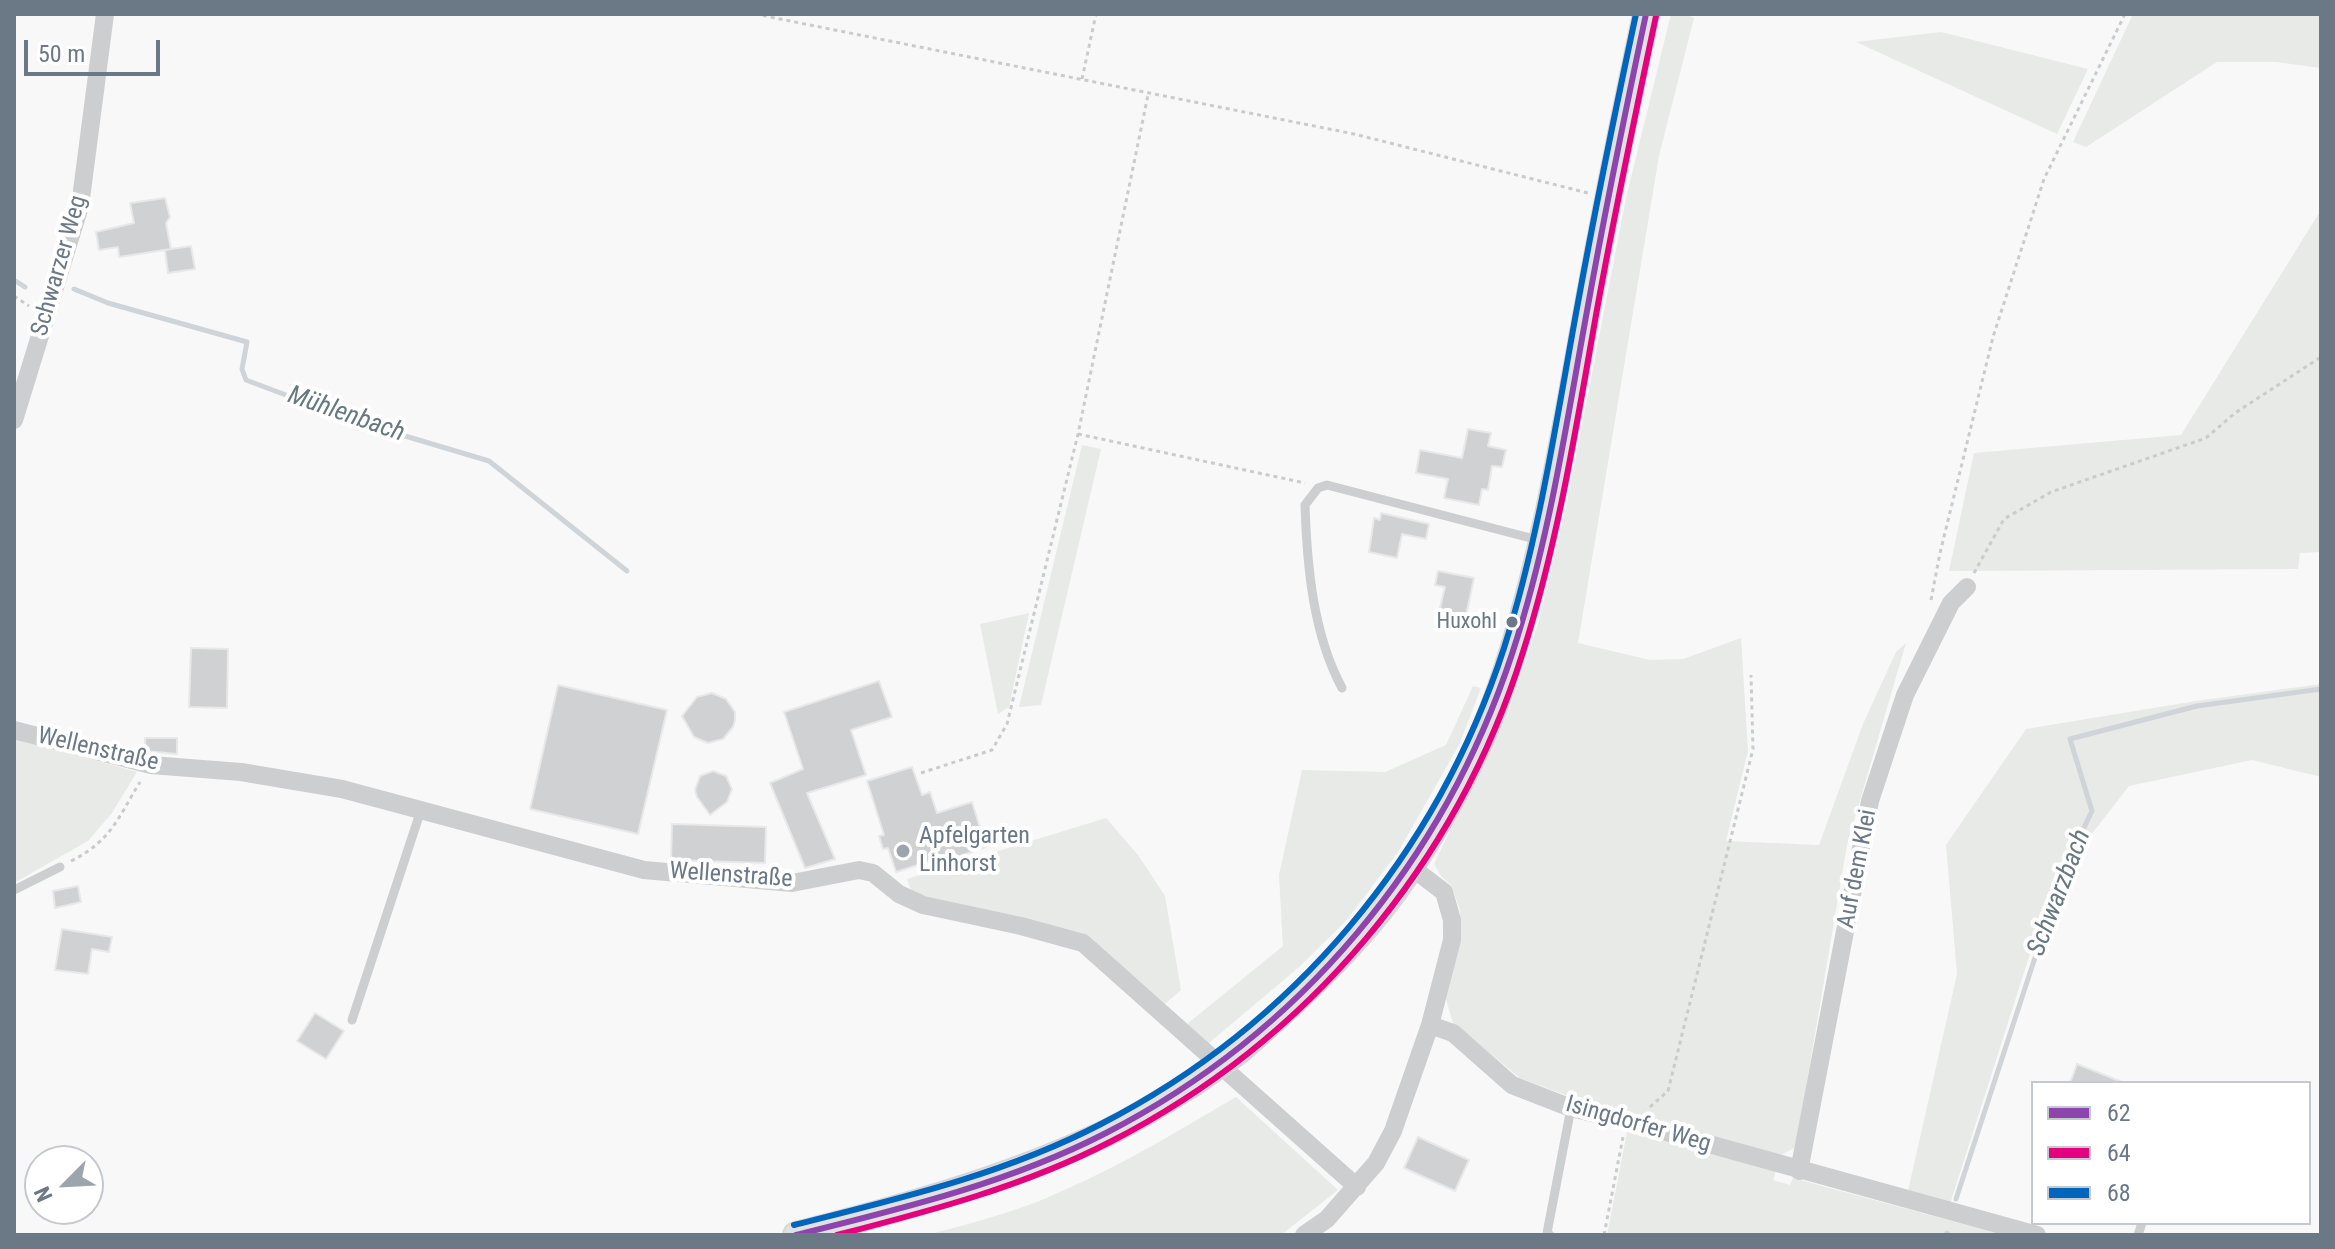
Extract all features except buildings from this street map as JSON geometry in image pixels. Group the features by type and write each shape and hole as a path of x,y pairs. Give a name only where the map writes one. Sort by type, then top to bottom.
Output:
{"main road":[{"path":"796,1235 964,1190 1020,1169 1105,1134 1192,1084 1240,1050 1318,981 1411,867 1455,789 1496,701 1522,623 1542,541 1607,198 1646,14"}],"street":[{"name":"Schwarzer Weg","path":"14,420 80,206 105,14"},
{"name":"Auf dem Klei","path":"1799,1171 1870,801 1905,695 1951,603 1967,587"},
{"name":"Wellenstraße","path":"14,730 151,765 241,772 342,789 644,870 792,883 859,870 873,873 899,894 923,905 1083,943 1357,1187"},
{"path":"1304,1235 1327,1219 1376,1163 1393,1131 1430,1025 1452,940 1452,920 1444,892 1411,867"},
{"name":"Isingdorfer Weg","path":"1430,1025 1453,1033 1512,1085 1571,1108 1799,1171 2033,1229"}],"lane":[{"path":"1342,688 1327,656 1311,578 1305,505 1318,488 1327,485 1542,541"},
{"path":"352,1020 421,810"},
{"path":"14,890 60,867"},
{"path":"1547,1234 1571,1108"}],"path":[{"path":"755,14 1354,134 1607,198"},
{"path":"1082,79 1096,14"},
{"path":"1932,599 1940,553 1993,337 2044,179 2125,14"},
{"path":"921,773 992,750 1007,724 1078,434 1148,95"},
{"path":"1967,587 2004,519 2051,492 2206,438 2235,413 2321,357"},
{"path":"1078,434 1294,479 1318,488"},
{"path":"1651,1108 1668,1091 1753,749 1751,675"},
{"path":"60,867 92,850 105,839 151,765"},
{"path":"1604,1235 1626,1121"}],"shaded area":[{"path":"1671,14 1686,14 1694,18 1659,156 1578,643 1650,660 1683,659 1741,638 1748,751 1726,841 1819,845 1863,724 1896,652 1906,643 1847,845 1796,1147 1781,1155 1576,1099 1520,1078 1453,1023 1446,999 1461,939 1460,910 1451,885 1434,864 1510,705 1538,624 1566,507 1626,198"},
{"path":"2133,14 2321,14 2321,68 2276,62 2217,62 2086,147 2073,142"},
{"path":"1941,32 2088,69 2057,134 1856,42"},
{"path":"2321,210 2321,552 2300,553 2298,569 1949,571 1974,453 2181,435"},
{"path":"1082,445 1101,449 1041,705 1019,707"},
{"path":"1029,613 1009,707 998,714 980,624"},
{"path":"2321,684 2321,777 2252,760 2129,786 2066,867 2059,863 1950,1204 1908,1191 1957,974 1946,845 2026,729"},
{"path":"1473,686 1481,688 1459,745 1398,852 1346,921 1298,968 1209,1043 1187,1024 1283,946 1279,875 1302,770 1385,772 1446,745"},
{"path":"14,738 137,772 112,813 88,841 14,883"},
{"path":"1106,818 1138,855 1165,896 1181,990 1165,1004 1089,938 927,898 912,892 907,879"},
{"path":"1236,1097 1338,1190 1281,1235 927,1235 1013,1211 1085,1181"},
{"path":"1627,1132 1776,1170 1773,1180 1790,1185 1793,1178 2003,1235 1607,1235"}],"waterway":[{"name":"Mühlenbach","path":"14,280 25,287"},
{"name":"Mühlenbach","path":"74,289 108,303 247,342 242,369 246,380 355,421 489,461 627,571"},
{"name":"Schwarzbach","path":"1956,1199 2064,869 2092,811 2070,739 2197,706 2321,689"}],"transit line":[{"name":"68","path":"794,1225 950,1184 1027,1157 1101,1124 1171,1084 1236,1037 1296,984 1350,926 1398,863 1440,795 1475,724 1504,648 1516,606 1546,480 1591,234 1636,14"},
{"name":"62","path":"796,1235 915,1204 1031,1166 1106,1133 1177,1092 1242,1045 1302,992 1357,934 1405,870 1447,802 1483,730 1525,612 1556,483 1646,14"},
{"name":"64","path":"837,1235 942,1207 1045,1172 1110,1142 1182,1101 1249,1053 1310,998 1366,939 1416,874 1458,804 1494,730 1535,611 1565,485 1610,240 1656,16"}],"place":[{"name":"Huxohl","path":"1512,622"},
{"name":"Apfelgarten Linhorst","path":"903,851"}]}
